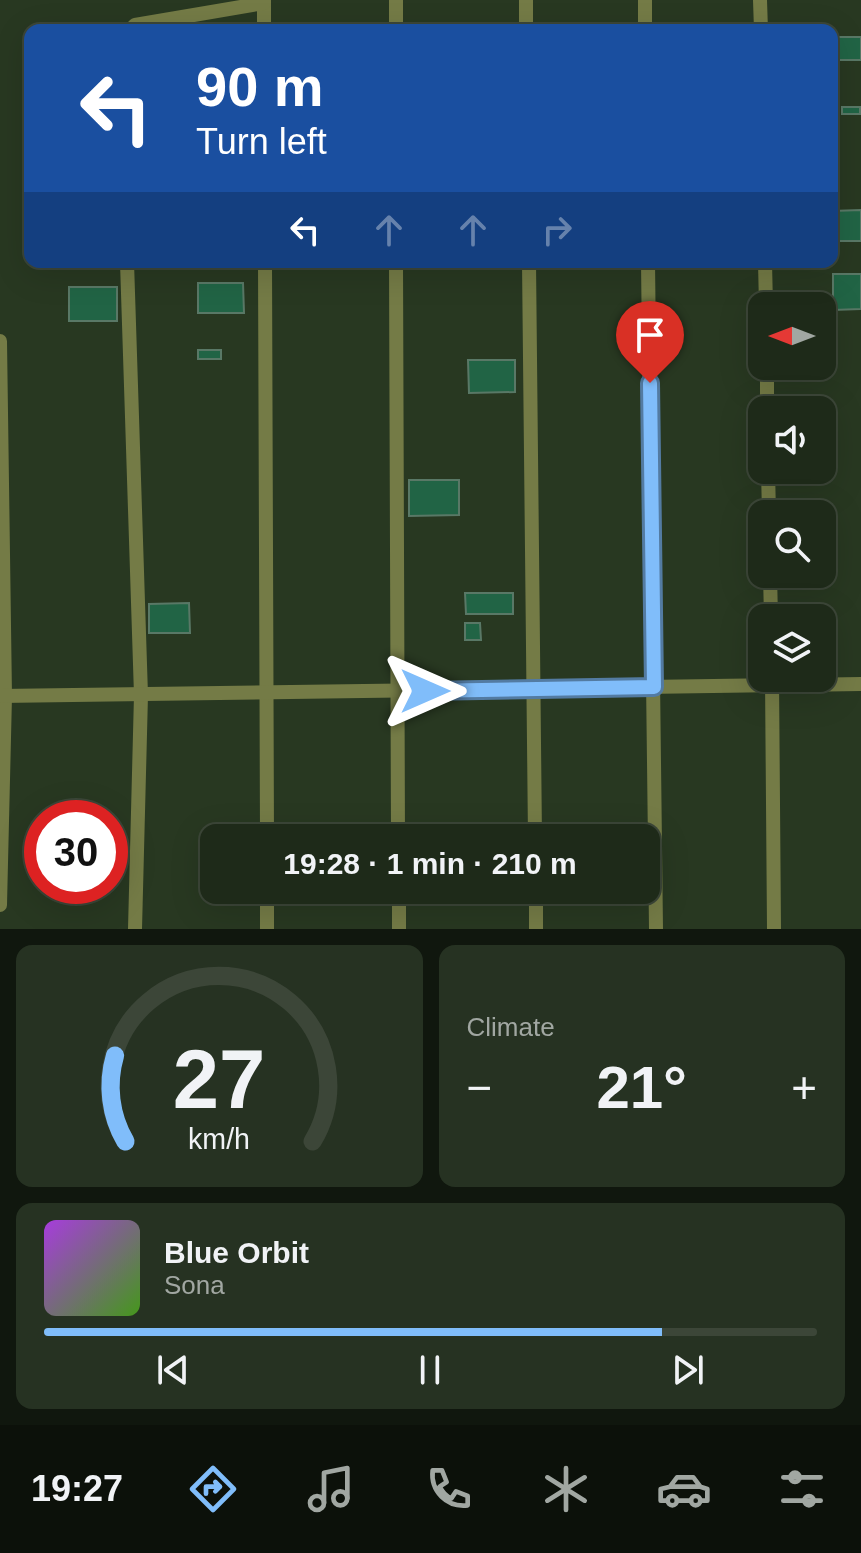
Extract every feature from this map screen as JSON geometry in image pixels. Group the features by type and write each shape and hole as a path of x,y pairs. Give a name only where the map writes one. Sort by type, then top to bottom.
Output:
{"street":[{"path":"396,0 396,24"},
{"path":"526,0 526,24"},
{"path":"645,0 645,24"},
{"path":"760,0 761,24"},
{"path":"141,24 264,2 264,24"},
{"path":"127,268 141,695 135,929"},
{"path":"265,268 267,824"},
{"path":"396,268 398,824"},
{"path":"529,268 535,824"},
{"path":"648,268 656,929"},
{"path":"765,268 766,292"},
{"path":"0,341 3,696 0,905"},
{"path":"3,696 535,690 748,683"},
{"path":"836,683 861,684"},
{"path":"772,692 774,929"},
{"path":"267,904 267,929"},
{"path":"399,904 399,929"},
{"path":"536,904 536,929"}],"building":[{"path":"838,37 861,37 861,60 838,60"},
{"path":"842,107 860,107 860,114 842,114"},
{"path":"861,210 861,241 838,241 838,211"},
{"path":"833,274 861,274 861,309 836,310 836,292 833,292"},
{"path":"198,283 243,283 244,313 198,313"},
{"path":"69,287 117,287 117,321 69,321"},
{"path":"198,350 221,350 221,359 198,359"},
{"path":"468,360 515,360 515,392 469,393"},
{"path":"409,480 459,480 459,515 409,516"},
{"path":"465,593 513,593 513,614 466,614"},
{"path":"189,603 190,633 149,633 149,604"},
{"path":"465,623 480,623 481,640 465,640"}],"route":[{"path":"425,691 654,687 650,383"}]}
